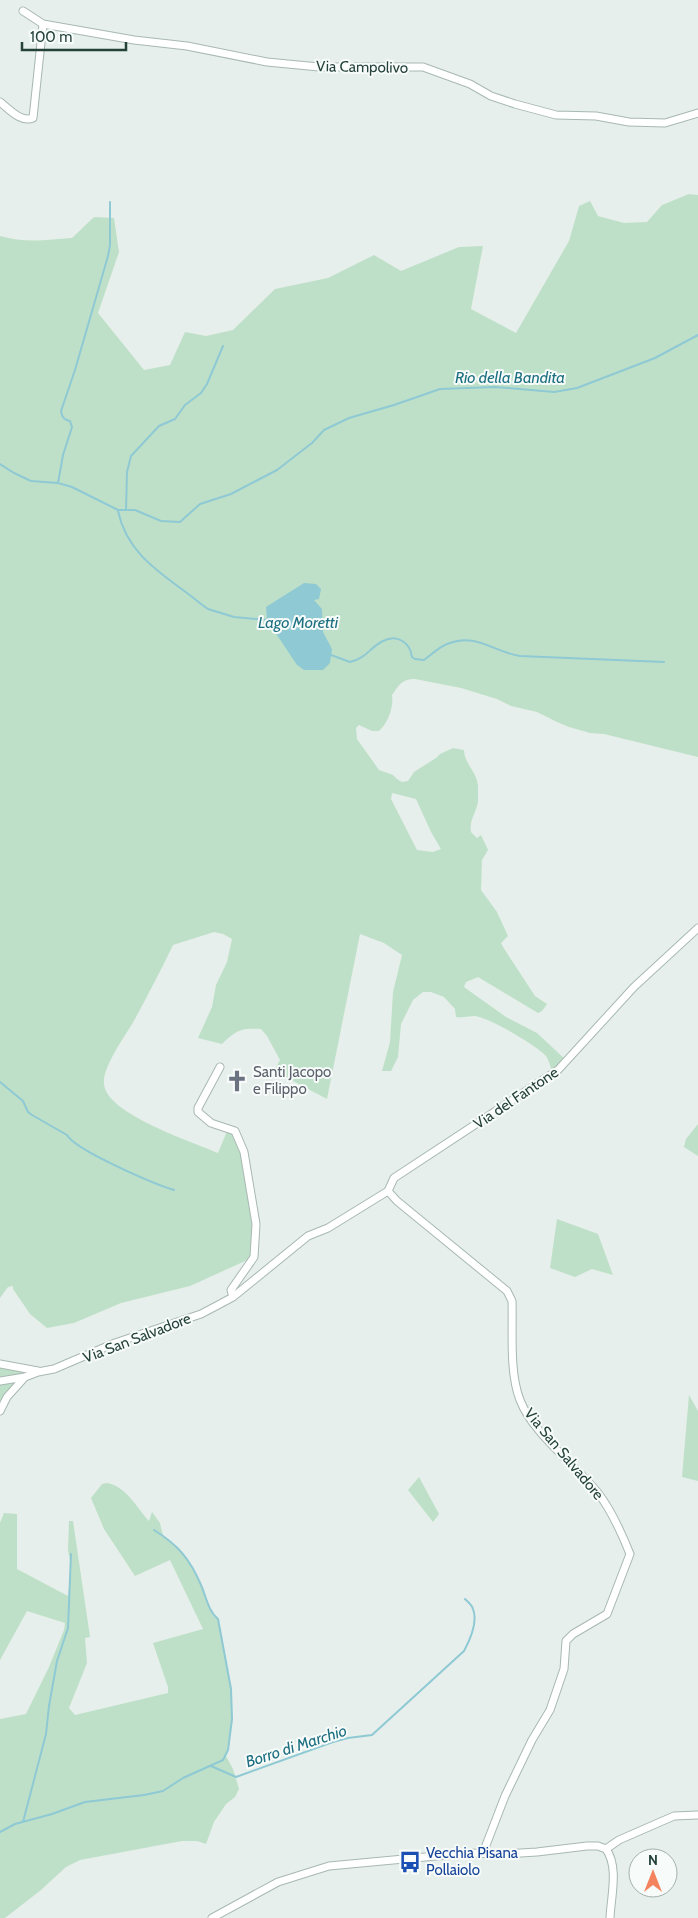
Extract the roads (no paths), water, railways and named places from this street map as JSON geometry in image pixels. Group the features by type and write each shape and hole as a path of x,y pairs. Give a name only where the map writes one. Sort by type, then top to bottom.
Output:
{"street":[{"name":"Via Campolivo","path":"23,11 43,24 134,40 187,46 267,62 319,67 423,67 470,84 492,96 556,115 596,116 629,122 664,123 698,113"},
{"path":"0,102 21,118 27,120 33,118 43,24"},
{"name":"Via del Fantone","path":"388,1191 394,1178 558,1070 634,987 698,928"},
{"path":"220,1067 198,1108 198,1112 211,1123 235,1131 244,1152 256,1224 254,1257 232,1290 232,1297"},
{"name":"Via San Salvadore","path":"26,1377 54,1368 115,1343 201,1314 232,1297 308,1236 328,1228 388,1191 397,1201 507,1290 512,1301 514,1380 520,1400 530,1418 599,1494 619,1527 630,1554 607,1614 566,1640 564,1669 550,1710 532,1740 505,1796 482,1853"},
{"path":"0,1364 38,1372"},
{"path":"0,1381 26,1377"},
{"path":"0,1410 7,1397 26,1377"},
{"path":"606,1849 619,1840 674,1816 698,1815"},
{"path":"212,1918 278,1882 329,1866 430,1856 537,1852 587,1846 598,1846 606,1849 613,1865 610,1918"}],"water":[{"name":"Lago Moretti","path":"304,583 316,584 321,589 319,599 314,600 322,609 323,632 332,649 330,663 323,670 304,670 297,665 267,620 266,607"}],"waterway":[{"path":"58,483 63,455 72,427 70,421 64,418 61,411 75,370 108,256 110,245 110,202"},
{"name":"Rio della Bandita","path":"0,464 31,481 58,483 72,487 118,510 135,510 161,521 180,522 200,504 231,494 277,470 312,443 324,430 349,418 440,389 495,387 554,392 577,388 655,358 698,335"},
{"path":"126,510 127,472 131,456 159,426 175,419 185,405 201,393 207,384 223,346"},
{"path":"118,511 130,541 140,554 162,575 201,604 208,609 234,617 268,620"},
{"path":"331,655 350,662 360,658 383,641 393,638 406,644 412,657 424,660 444,645 467,640 476,641 520,656 664,662"},
{"path":"0,1082 23,1101 28,1112 67,1135 84,1149 133,1174 174,1190"},
{"path":"0,1832 15,1824 52,1814 85,1802 163,1791 183,1778 223,1760 228,1750 232,1719 231,1689 218,1619 210,1608 203,1589 188,1560 177,1547 154,1530"},
{"path":"23,1822 46,1734 57,1661 68,1628 71,1554"},
{"name":"Borro di Marchio","path":"211,1766 236,1777 333,1742 372,1735 464,1651 471,1636 475,1620 472,1608 465,1599"}],"place":[{"name":"Santi Jacopo e Filippo","path":"237,1081"},
{"name":"Vecchia Pisana Pollaiolo","path":"410,1862"}]}
